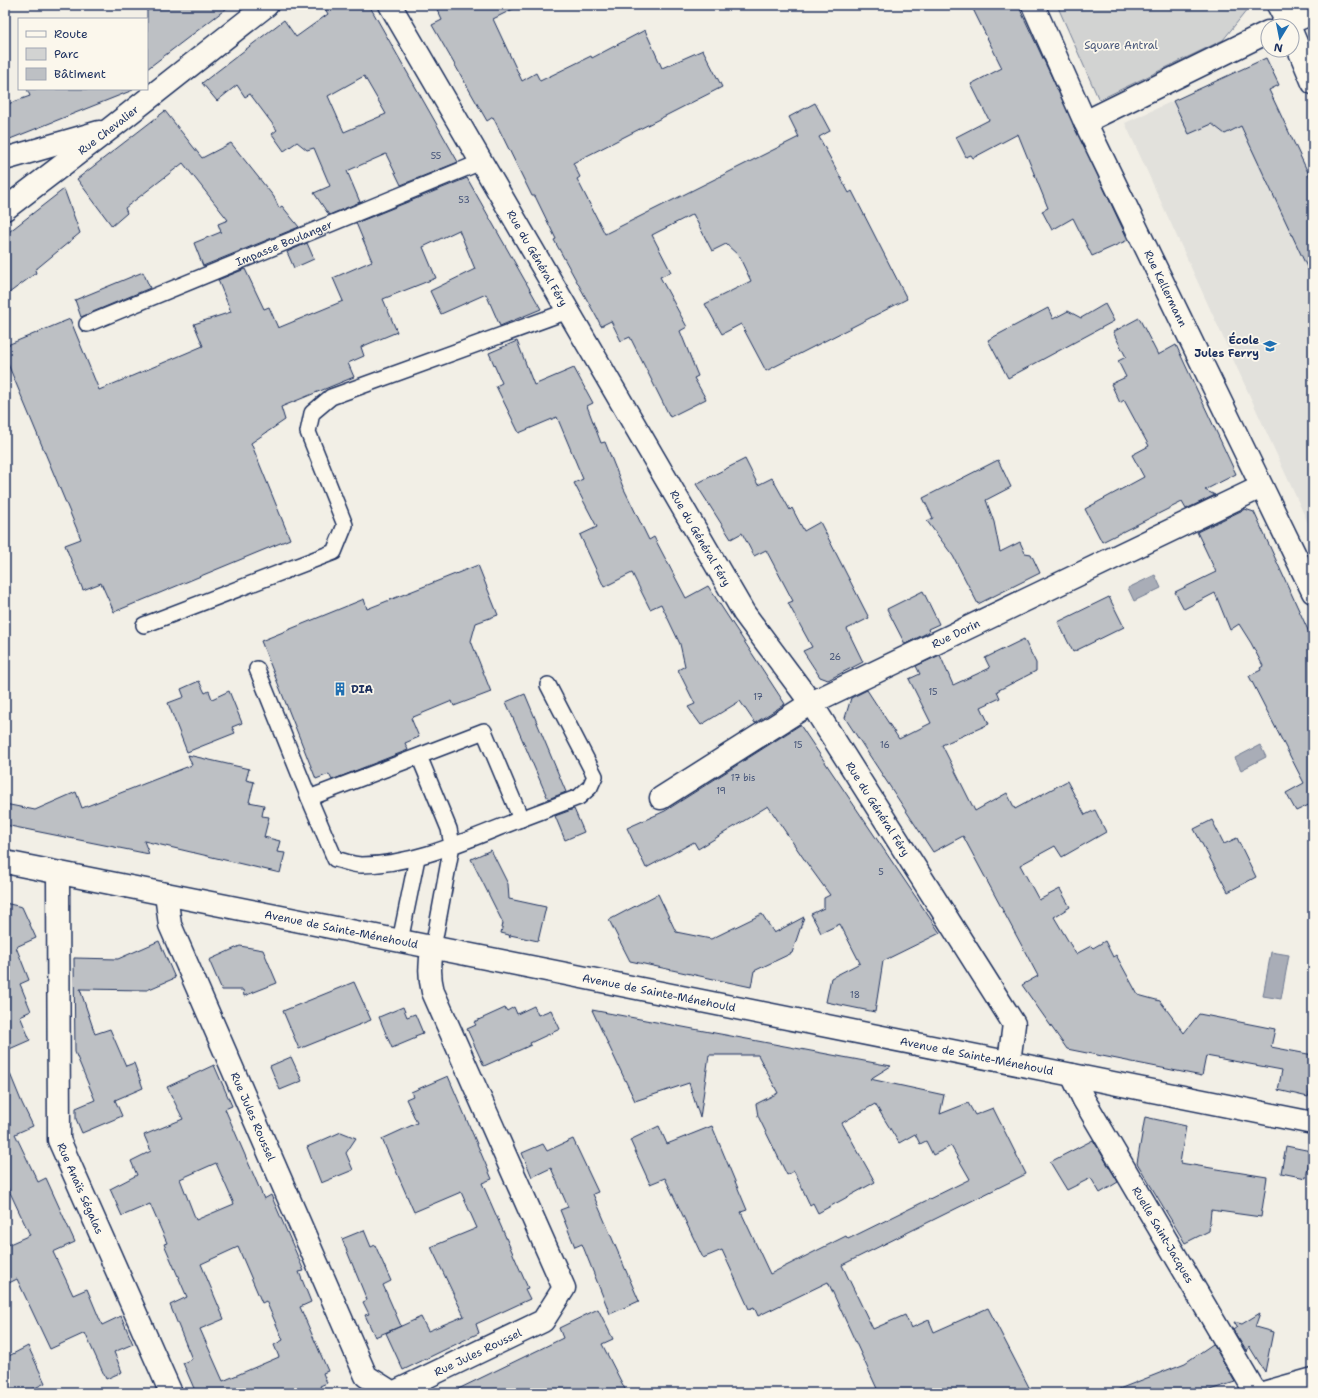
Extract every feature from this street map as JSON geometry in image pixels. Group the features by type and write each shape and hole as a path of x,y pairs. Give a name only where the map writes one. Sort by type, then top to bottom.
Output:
{"street":[{"name":"Rue Chevalier","path":"5,209 111,128 266,5"},
{"name":"Rue du Général Féry","path":"390,5 744,613 811,703 1014,1024 1009,1062"},
{"name":"Rue Kellermann","path":"1033,5 1085,122 1313,592"},
{"path":"1300,18 1313,13"},
{"path":"1085,122 1260,36"},
{"path":"1300,54 1313,83"},
{"path":"5,159 111,128"},
{"name":"Rue Dorin","path":"660,798 811,703 1261,487"},
{"name":"Avenue de Sainte-Ménehould","path":"5,862 1313,1122"},
{"name":"Rue Anaïs Ségalas","path":"58,873 59,1140 172,1393"},
{"name":"Rue Jules Roussel","path":"166,894 170,925 366,1376 393,1393 542,1321 564,1288 433,992 429,976 429,964 433,948"},
{"name":"Ruelle Saint-Jacques","path":"1072,1075 1084,1100 1256,1393"},
{"path":"1263,1393 1313,1379"}],"lane":[{"name":"Impasse Boulanger","path":"88,324 482,162"},
{"path":"144,626 334,552 344,525 308,432 312,413 331,397 568,311"},
{"path":"257,670 335,859 360,865 395,863 417,858 579,798 590,787 595,776 548,684"},
{"path":"309,798 484,731 521,819"},
{"path":"419,756 449,829 452,844 433,948"},
{"path":"400,941 417,858"}],"shaded area":[{"name":"École Jules Ferry","path":"1266,58 1279,85 1269,89 1313,183 1313,534 1125,123"},
{"path":"1155,575 1161,588 1134,601 1128,588"},
{"path":"1260,745 1266,757 1241,770 1235,758"},
{"path":"1271,952 1289,955 1281,999 1263,996"}],"green space":[{"name":"Square Antral","path":"1057,5 1245,5 1247,10 1223,40 1099,100"}],"building":[{"path":"147,5 231,5 148,68"},
{"path":"323,5 369,5 458,162 401,185 386,154 347,171 360,202 329,215 314,193 330,186 314,148 307,150 297,142 284,151 272,134 277,130 250,94 245,97 237,85 217,101 202,83 284,20 296,37 328,14","holes":["364,76 386,114 344,132 328,96"]},
{"path":"435,5 521,5 493,19 522,81 536,73 540,81 591,56 592,58 645,30 662,68 703,50 722,87 573,163 580,177 577,179 605,234 799,137 789,117 815,103 830,131 819,137 849,193 852,191 907,299 766,371 741,324 722,334 705,304 751,281 739,256 726,244 712,251 693,214 652,235 671,272 660,277 687,327 680,331 698,376 694,378 706,399 670,417 630,337 621,341 611,321 601,326 554,240 556,239 535,196 532,196 493,117 487,121 432,25 442,20"},
{"path":"971,5 1018,5 1128,240 1092,256 1073,218 1052,230 1042,211 1048,208 1018,134 973,158 971,155 966,157 956,137 989,120 971,84 1002,68"},
{"path":"1266,58 1279,85 1269,90 1313,183 1313,280 1241,126 1225,134 1212,124 1189,134 1173,101"},
{"path":"27,90 133,90 5,141 5,105 30,96"},
{"path":"165,111 202,158 231,143 274,197 279,208 282,206 299,227 203,266 194,243 221,232 218,224 228,220 183,163 125,208 127,213 112,226 77,179"},
{"path":"467,178 541,309 500,326 486,294 441,314 430,291 475,269 459,230 423,247 436,278 383,299 397,332 361,347 364,356 348,363 354,377 281,407 285,420 251,443 290,539 114,612 101,583 83,590 65,545 81,539 5,357 5,346 70,319 99,390 203,346 194,324 231,312 218,280 245,269 264,309 269,307 278,328 343,301 333,278 372,261 356,223"},
{"path":"64,189 80,233 35,270 36,273 5,296 5,235"},
{"path":"307,243 314,259 294,268 287,252"},
{"path":"143,272 150,288 81,317 75,300"},
{"path":"1105,304 1114,321 1008,378 988,340 1048,308 1053,319 1068,311 1081,318"},
{"path":"1139,318 1158,355 1176,345 1236,474 1205,490 1215,495 1186,509 1182,502 1102,542 1085,509 1144,477 1132,455 1149,446 1124,400 1120,403 1111,384 1126,377 1118,361 1126,357 1113,332"},
{"path":"517,341 534,385 574,368 593,403 587,406 601,443 605,442 623,487 649,540 654,537 686,598 708,586 785,704 755,723 740,701 701,725 688,707 695,704 678,670 685,666 680,644 661,604 650,609 632,573 604,587 580,535 597,527 574,483 583,479 557,417 519,433 496,386 502,383 489,353"},
{"path":"745,459 758,485 772,478 790,510 792,508 804,531 820,522 869,618 847,629 863,662 828,680 820,677 803,651 812,647 788,603 793,601 766,550 754,556 742,533 731,539 696,484"},
{"path":"998,460 1011,487 986,500 994,522 1000,552 1020,542 1025,553 1031,554 1040,573 978,604 953,556 927,521 933,518 923,498"},
{"path":"1245,509 1254,512 1313,641 1313,803 1296,811 1286,793 1304,783 1249,676 1261,670 1260,668 1263,666 1251,643 1239,624 1230,630 1215,593 1184,609 1175,592 1216,572 1197,532"},
{"path":"478,565 498,615 476,623 471,641 491,692 454,706 452,701 411,718 419,737 405,743 408,750 332,780 329,774 316,779 261,641 364,599 367,609"},
{"path":"923,591 939,624 928,629 929,632 905,644 887,609"},
{"path":"1109,597 1124,627 1073,652 1058,622"},
{"path":"1024,639 1036,663 1036,671 997,691 1000,698 981,707 989,724 942,745 975,811 1007,793 1015,809 1067,781 1085,815 1095,810 1106,832 1062,857 1055,846 1020,865 1039,900 1060,889 1070,907 1054,917 1076,954 1091,946 1093,948 1105,941 1113,957 1116,955 1138,995 1160,1001 1184,1033 1199,1014 1275,1029 1271,1047 1313,1055 1313,1081 1308,1097 1278,1090 1282,1070 1206,1056 1202,1076 1067,1049 1022,985 1038,976 963,836 933,852 845,718 851,698 867,690 899,739 931,723 909,679 920,674 916,666 940,655 953,685 990,668 985,658"},
{"path":"199,681 205,693 209,691 212,699 229,691 242,723 232,727 235,733 187,752 168,703 184,697 181,689"},
{"path":"525,694 566,792 548,799 506,702"},
{"path":"800,725 940,933 883,961 875,1012 826,1002 831,978 860,963 840,924 821,933 811,914 824,908 824,898 830,895 768,806 698,849 694,842 646,868 627,828 665,811"},
{"path":"188,755 249,769 246,780 254,782 249,802 264,805 262,816 269,817 264,837 280,841 277,852 285,853 280,873 144,841 149,854 5,825 5,804 35,810 76,792 82,808 192,765"},
{"path":"574,809 584,832 565,840 555,816"},
{"path":"1212,820 1224,844 1237,838 1256,877 1228,892 1194,829"},
{"path":"491,850 508,884 509,899 546,907 538,941 510,935 510,938 509,935 501,933 503,923 471,859"},
{"path":"658,894 676,932 711,939 762,914 774,933 804,917 792,953 754,971 751,987 630,961 609,920"},
{"path":"5,903 22,907 36,938 16,947 29,980 20,984 31,1011 20,1016 30,1040 5,1051"},
{"path":"159,941 175,978 147,990 80,989 95,1034 110,1029 126,1066 134,1063 143,1088 115,1100 122,1116 82,1133 76,1119 76,1108 95,1100 75,1052 74,958 118,959"},
{"path":"240,946 263,950 277,983 244,996 243,990 222,990 209,960"},
{"path":"354,982 371,1020 299,1049 283,1011"},
{"path":"534,1006 538,1015 551,1010 560,1029 530,1043 531,1045 484,1066 467,1029 476,1025 474,1022 505,1008 507,1011 514,1007 517,1014"},
{"path":"403,1007 407,1017 415,1014 423,1033 415,1036 416,1038 392,1048 379,1017"},
{"path":"592,1010 891,1066 870,1079 944,1095 940,1114 968,1103 975,1115 993,1108 1026,1174 842,1265 873,1329 905,1315 911,1328 929,1320 934,1332 988,1308 1032,1393 879,1393 828,1282 758,1316 754,1307 749,1309 722,1250 703,1258 665,1178 650,1184 630,1140 659,1126 667,1144 712,1126 747,1210 741,1212 770,1274 846,1236 848,1239 970,1179 951,1146 933,1155 926,1141 920,1144 915,1134 899,1143 875,1104 842,1123 875,1182 818,1213 813,1203 810,1205 794,1171 787,1175 758,1116 756,1104 778,1093 758,1055 709,1055 700,1118 689,1083 635,1101"},
{"path":"291,1057 302,1081 280,1090 270,1066"},
{"path":"5,1064 33,1126 15,1134 38,1182 46,1178 75,1242 53,1252 73,1295 87,1289 102,1325 121,1316 133,1344 114,1352 122,1372 106,1379 85,1333 50,1349 17,1279 5,1285 5,1246 30,1235 5,1182"},
{"path":"214,1065 232,1106 225,1109 264,1199 271,1195 304,1271 299,1272 311,1302 300,1307 328,1371 323,1373 327,1383 320,1386 323,1393 196,1393 183,1363 192,1359 170,1305 187,1297 164,1244 167,1243 150,1204 122,1216 110,1189 137,1175 131,1161 151,1151 144,1135 183,1119 167,1087","holes":["216,1163 234,1204 196,1220 180,1179","238,1247 262,1303 266,1301 283,1340 274,1345 279,1357 223,1381 200,1329 224,1319 201,1264"]},
{"path":"448,1076 492,1179 482,1183 528,1288 525,1289 530,1299 476,1324 479,1333 403,1370 386,1333 421,1317 428,1331 464,1316 431,1247 477,1228 461,1192 414,1212 382,1139 417,1123 406,1099 413,1096 411,1092"},
{"path":"1145,1117 1186,1126 1180,1163 1267,1177 1261,1217 1211,1210 1209,1231 1185,1243 1137,1163"},
{"path":"341,1132 356,1138 346,1153 353,1170 321,1183 307,1147"},
{"path":"573,1139 598,1192 593,1194 639,1301 610,1314 582,1244 575,1247 560,1210 568,1207 551,1168 532,1177 522,1153 543,1144 547,1151"},
{"path":"1093,1140 1118,1182 1100,1193 1091,1178 1067,1190 1050,1162"},
{"path":"1286,1146 1311,1151 1306,1178 1281,1173"},
{"path":"364,1230 371,1247 375,1245 391,1281 383,1285 401,1326 375,1337 365,1315 369,1314 363,1302 367,1300 342,1239"},
{"path":"598,1309 613,1339 602,1344 627,1393 450,1393 563,1338 559,1328"},
{"path":"1260,1313 1255,1327 1273,1332 1265,1372 1249,1346 1247,1352 1233,1330 1237,1327 1234,1322 1242,1324"},
{"path":"1213,1344 1235,1382 1200,1393 1109,1393 1185,1363"},
{"path":"28,1346 45,1383 25,1393 5,1393 5,1358"}],"place":[{"name":"École Jules Ferry","path":"1270,346"},
{"name":"DIA","path":"340,689"}]}
